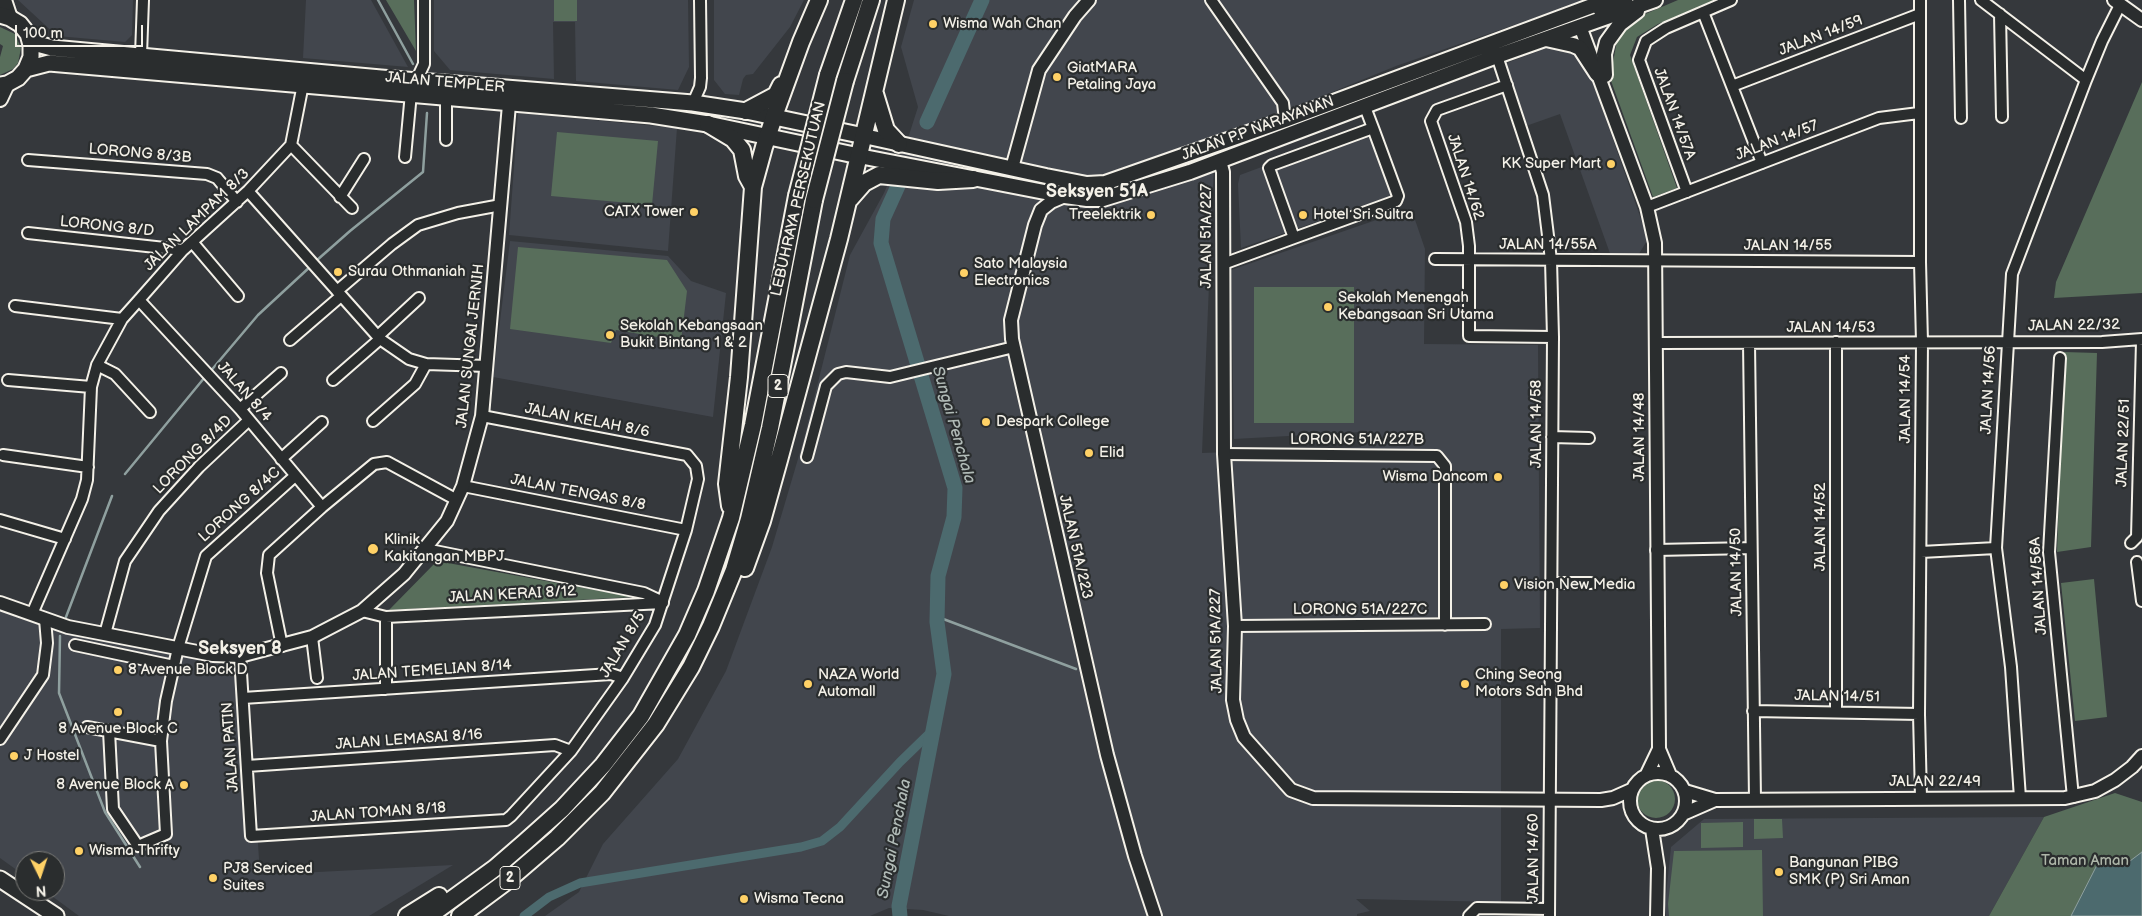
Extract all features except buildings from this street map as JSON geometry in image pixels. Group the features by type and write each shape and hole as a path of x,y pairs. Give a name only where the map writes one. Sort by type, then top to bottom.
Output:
{"highway":[{"path":"746,111 776,96 819,0"},
{"name":"LEBUHRAYA PERSEKUTUAN","path":"429,916 495,868 562,809 603,765 641,716 687,634 706,591 731,518 753,425 797,196 828,75 854,0"},
{"name":"LEBUHRAYA PERSEKUTUAN","path":"460,916 507,881 558,838 602,794 656,724 691,667 712,626 734,570 749,519 770,428 814,200 845,81 871,0"},
{"path":"712,626 729,610 762,521 848,201 896,0"},
{"path":"731,518 727,484 740,377 753,187 767,136 801,42"},
{"path":"874,92 886,130 900,144"},
{"path":"708,124 733,139 742,150 745,157 747,176 753,187"},
{"path":"848,201 864,183 879,175 894,175 922,180 973,179"},
{"path":"407,916 462,879 495,868"}],"main road":[{"path":"4,0 5,17"},
{"name":"JALAN P.P NARAYANAN","path":"864,136 1087,184 1105,183 1285,120 1608,0"},
{"path":"1545,24 1572,17 1583,23 1587,13 1625,0"},
{"path":"1601,74 1607,42 1620,24 1650,2"},
{"name":"JALAN P.P NARAYANAN","path":"859,156 1065,196 1087,199 1113,196 1220,161 1583,23 1650,2"},
{"name":"JALAN TEMPLER","path":"5,17 20,24 41,45 52,48 141,55 304,77"},
{"path":"0,99 3,84 18,78 26,69 31,58 31,45 28,34"},
{"path":"1545,38 1580,48 1601,74"},
{"name":"JALAN TEMPLER","path":"26,69 50,62 304,77 510,95 693,103 746,111 864,136"},
{"name":"JALAN TEMPLER","path":"414,87 446,96 510,95 651,115 708,124 859,156"},
{"path":"0,879 56,916"}],"street":[{"path":"141,55 143,0"},
{"path":"406,157 414,87 424,64 424,0"},
{"path":"693,103 700,87 701,78 700,0"},
{"path":"1012,168 1039,70 1088,0"},
{"path":"1211,0 1283,103 1285,120"},
{"name":"JALAN 14/57A","path":"1687,192 1639,60 1646,41 1666,28 1731,0"},
{"name":"JALAN 14/54","path":"1920,0 1919,113 1922,342 1919,714 1921,798"},
{"path":"1959,0 1961,118"},
{"path":"1981,0 2086,80"},
{"path":"2117,2 2142,20"},
{"name":"JALAN 14/56","path":"2020,798 2011,667 1996,548 2006,342 2012,274 2117,2"},
{"path":"1703,12 1762,163"},
{"name":"JALAN 14/59","path":"1732,86 1920,14"},
{"path":"2000,14 2002,117"},
{"name":"JALAN 14/48","path":"1583,23 1601,74 1613,119 1621,131 1647,207 1654,236 1656,260 1656,550 1659,748 1670,775"},
{"name":"JALAN 14/58","path":"1497,56 1544,195 1551,260 1552,437 1549,800"},
{"path":"304,77 291,146 352,208"},
{"name":"JALAN 14/62","path":"1507,85 1437,110 1431,121 1466,222 1469,259 1469,336 1552,337"},
{"name":"JALAN SUNGAI JERNIH","path":"0,603 68,627 213,655 240,656 312,638 362,611 404,574 447,521 463,486 482,416 510,95"},
{"path":"446,96 446,140"},
{"path":"1223,264 1396,201 1398,196 1365,107"},
{"name":"JALAN 14/57","path":"1647,207 1879,118 1919,113"},
{"path":"1294,238 1269,168 1272,165 1373,128"},
{"name":"JALAN LAMPAM 8/3","path":"32,614 82,499 87,480 91,387 97,365 122,319 183,250 237,202 291,146"},
{"path":"340,197 364,159"},
{"name":"LORONG 8/3B","path":"28,160 207,174 217,178 237,202"},
{"name":"JALAN 51A/227","path":"1220,161 1223,172 1224,454 1236,626 1233,700 1237,720 1244,736 1291,790 1313,798 1601,800 1614,798 1631,790"},
{"path":"248,191 379,337 409,358 426,364 487,366"},
{"name":"JALAN 51A/223","path":"1065,196 1051,202 1041,210 1035,225 1011,320 1014,348 1107,756 1135,856 1155,916"},
{"path":"290,340 392,244 418,225 458,213 501,204"},
{"name":"LORONG 8/D","path":"28,234 183,250"},
{"path":"193,243 238,296"},
{"name":"JALAN 14/55A","path":"1437,259 1656,260"},
{"name":"JALAN 14/55","path":"1656,260 1920,262"},
{"path":"333,380 419,298"},
{"name":"JALAN 8/4","path":"139,300 240,409 322,507"},
{"path":"15,306 122,319"},
{"name":"JALAN 22/32","path":"2006,342 2142,340"},
{"name":"JALAN 22/51","path":"2131,543 2137,537 2142,340"},
{"name":"JALAN 14/52","path":"1836,342 1836,712"},
{"name":"JALAN 14/53","path":"1656,343 2006,342"},
{"name":"JALAN 14/50","path":"1749,343 1755,800"},
{"path":"807,457 826,386 838,374 846,372 877,377 899,375 1014,348"},
{"name":"JALAN 14/56A","path":"2060,358 2049,552 2073,797"},
{"path":"373,421 415,384 426,364"},
{"path":"97,365 115,374 150,412"},
{"path":"240,409 281,373"},
{"path":"8,380 91,387"},
{"name":"JALAN KELAH 8/6","path":"482,416 687,455"},
{"name":"LORONG 8/4D","path":"105,634 125,561 159,511 199,467 249,420"},
{"path":"281,459 322,422"},
{"path":"1552,437 1589,438"},
{"name":"LORONG 51A/227B","path":"1224,454 1437,456 1445,466 1445,625"},
{"path":"3,455 88,467"},
{"name":"JALAN 8/5","path":"506,820 571,751 623,678 655,625 664,603 686,530 698,479 696,466 687,455"},
{"path":"282,646 267,573 269,555 322,507 374,464 387,462 457,500"},
{"name":"LORONG 8/4C","path":"178,648 206,556 295,476"},
{"name":"JALAN TENGAS 8/8","path":"463,486 686,530"},
{"path":"0,520 65,538"},
{"path":"1656,550 1752,548"},
{"path":"1920,552 1996,548"},
{"path":"425,549 644,593 664,603"},
{"path":"2137,562 2142,601"},
{"path":"1551,583 1591,583"},
{"name":"JALAN KERAI 8/12","path":"362,611 386,617 664,603"},
{"path":"386,617 386,688"},
{"path":"0,739 43,674 47,644 45,619"},
{"name":"LORONG 51A/227C","path":"1236,626 1485,624"},
{"path":"312,638 317,678"},
{"path":"75,645 174,666"},
{"path":"109,731 113,810 138,846 166,834 161,741 166,701 178,648"},
{"name":"JALAN PATIN","path":"240,656 252,836"},
{"name":"JALAN TEMELIAN 8/14","path":"243,698 611,674 623,678"},
{"name":"JALAN 14/51","path":"1753,711 1919,714"},
{"path":"87,727 161,741"},
{"name":"JALAN LEMASAI 8/16","path":"247,766 555,745 571,751"},
{"name":"JALAN 14/48","path":"1647,774 1659,748"},
{"name":"JALAN 22/49","path":"1685,791 1715,800 2073,797 2094,791 2114,780 2132,767 2142,756"},
{"path":"1659,772 1670,775 1679,782 1685,791 1686,803 1683,814 1667,828 1652,829 1638,821 1630,808 1631,790 1635,783 1647,774 1659,772"},
{"name":"JALAN 14/60","path":"1549,800 1549,913"},
{"name":"JALAN 51A/227","path":"1601,800 1630,808"},
{"name":"JALAN 22/49","path":"1683,814 1715,800"},
{"name":"JALAN TOMAN 8/18","path":"252,836 506,820"},
{"path":"1657,916 1658,868 1661,846 1667,828"},
{"path":"1652,829 1658,868"},
{"path":"1468,916 1477,908 1549,913"}],"shaded area":[{"path":"18,0 133,0 132,35 125,42 57,36"},
{"path":"306,0 371,0 408,67 303,58"},
{"path":"434,0 688,0 689,67 678,90 576,81 575,22 553,22 554,79 450,70 434,51"},
{"path":"714,0 804,0 790,27 753,74 746,75 743,79 739,95 725,94 714,80"},
{"path":"914,0 1586,0 1396,66 1215,140 1202,453 1361,447 1361,432 1234,439 1231,270 1411,208 1425,249 1424,344 1538,345 1540,628 1501,629 1501,902 1356,899 1370,911 1357,914 1357,916 949,916 923,910 889,908 870,916 545,916 579,892 603,844 678,759 726,671 772,547 803,442 850,255 884,193 909,135 918,107 901,47"},
{"path":"1552,46 1584,57 1648,239 1637,257 1612,259 1560,114 1526,126 1504,64"},
{"path":"518,113 677,128 668,251 509,235"},
{"path":"1367,128 1391,196 1241,248 1238,184 1240,175"},
{"name":"Sekolah Kebangsaan Bukit Bintang 1 & 2","path":"510,241 668,256 691,281 726,293 713,417 493,377"},
{"path":"0,611 68,635 237,667 246,829 257,828 260,875 453,865 369,916 79,916 59,901 65,901 65,851 15,851 15,869 0,858"},
{"path":"2044,817 1989,916 1666,916 1665,905 1671,847 1704,819"}],"green space":[{"path":"386,0 414,0 416,51"},
{"path":"554,0 577,0 577,21 554,21"},
{"path":"1678,0 1716,0 1658,24 1637,37 1630,55 1677,188 1653,197 1610,78 1617,41 1628,27 1643,15"},
{"path":"0,27 15,34 21,48 18,63 13,69 0,75 0,57 3,46 0,44"},
{"path":"2142,82 2142,293 2054,298 2056,282"},
{"path":"557,132 658,141 652,205 551,196"},
{"path":"518,247 667,260 687,291 681,341 616,330 611,343 510,329"},
{"path":"1254,287 1354,287 1354,423 1254,423"},
{"path":"2064,352 2097,353 2091,547 2057,552"},
{"path":"437,561 633,597 389,610"},
{"path":"2094,579 2107,717 2075,721 2061,583"},
{"path":"1656,780 1670,785 1675,799 1670,813 1656,818 1642,813 1637,799 1642,785"},
{"name":"Taman Aman","path":"2115,793 2142,802 2142,916 1989,916 2044,817"},
{"path":"1754,819 1782,819 1783,838 1754,839"},
{"path":"1743,822 1743,847 1701,848 1701,823"},
{"path":"1762,850 1763,916 1669,916 1668,904 1674,851"}],"water":[{"path":"2142,852 2142,916 2071,916 2097,865 2106,859 2114,861 2114,865 2126,864"}],"waterway":[{"path":"378,0 413,64"},
{"name":"Sungai Penchala","path":"927,122 982,0"},
{"path":"316,261 423,172 427,113"},
{"name":"Sungai Penchala","path":"898,186 883,219 881,243 955,488 954,517 938,576 937,622 944,674 899,906 900,916"},
{"path":"209,373 258,315 312,265"},
{"path":"125,474 205,377"},
{"path":"66,617 112,496"},
{"path":"938,617 1076,669"},
{"path":"60,636 59,693 105,812 140,867"},
{"path":"524,916 549,897 580,883 801,847 822,841 840,827 900,762 934,729"}],"place":[{"name":"Wisma Wah Chan","path":"933,24"},
{"name":"GiatMARA Petaling Jaya","path":"1057,77"},
{"name":"KK Super Mart","path":"1611,164"},
{"name":"CATX Tower","path":"694,212"},
{"name":"Treelektrik","path":"1151,215"},
{"name":"Hotel Sri Sultra","path":"1303,215"},
{"name":"Surau Othmaniah","path":"338,272"},
{"name":"Sato Malaysia Electronics","path":"964,273"},
{"name":"Sekolah Menengah Kebangsaan Sri Utama","path":"1328,307"},
{"name":"Sekolah Kebangsaan Bukit Bintang 1 & 2","path":"610,335"},
{"name":"Despark College","path":"986,422"},
{"name":"Elid","path":"1089,453"},
{"name":"Wisma Dancom","path":"1498,477"},
{"name":"Klinik Kakitangan MBPJ","path":"373,549"},
{"name":"Vision New Media","path":"1504,585"},
{"name":"8 Avenue Block D","path":"118,670"},
{"name":"NAZA World Automall","path":"808,684"},
{"name":"Ching Seong Motors Sdn Bhd","path":"1465,684"},
{"name":"8 Avenue Block C","path":"118,712"},
{"name":"J Hostel","path":"14,756"},
{"name":"8 Avenue Block A","path":"184,785"},
{"name":"Wisma Thrifty","path":"79,851"},
{"name":"Bangunan PIBG SMK (P) Sri Aman","path":"1779,872"},
{"name":"PJ8 Serviced Suites","path":"213,878"},
{"name":"Wisma Tecna","path":"744,899"}],"district":[{"name":"Seksyen 51A","path":"1097,192"},
{"name":"Seksyen 8","path":"240,649"}]}
